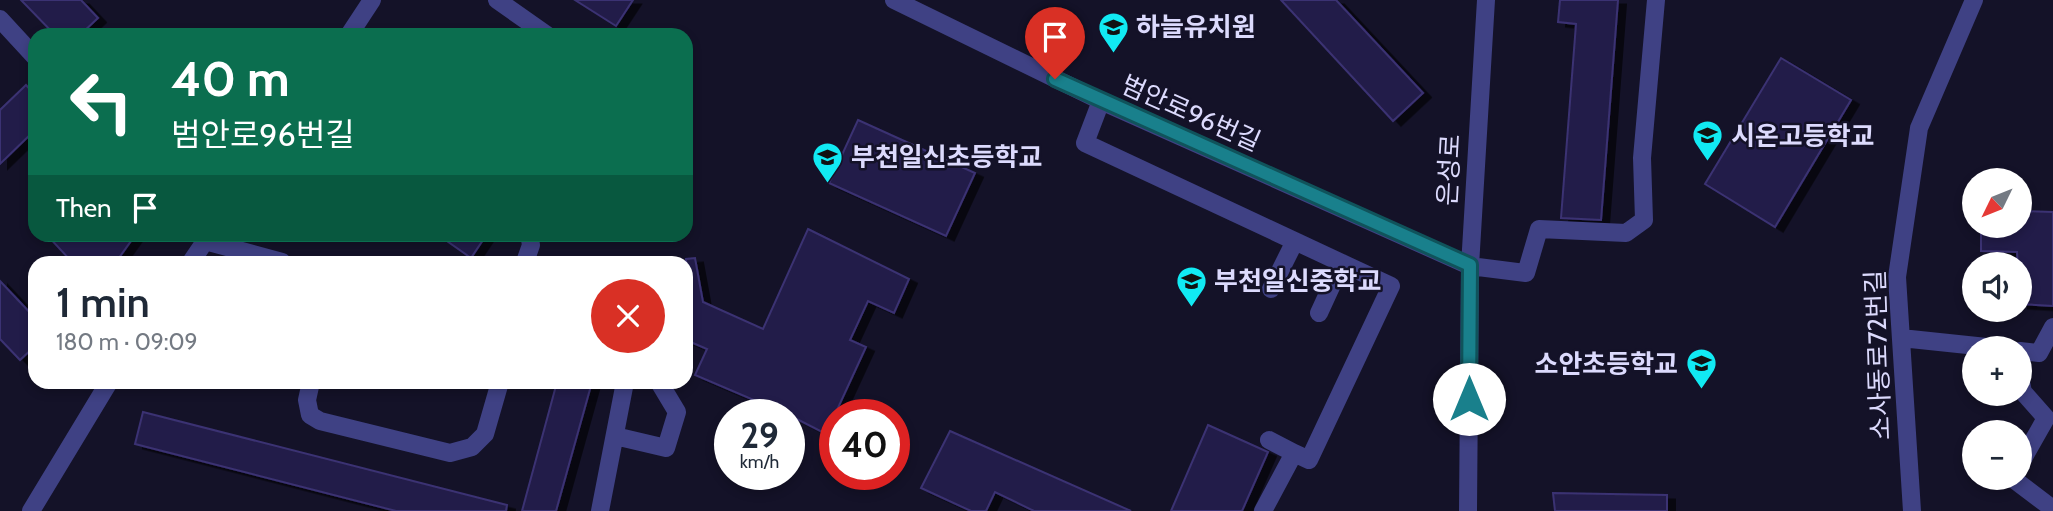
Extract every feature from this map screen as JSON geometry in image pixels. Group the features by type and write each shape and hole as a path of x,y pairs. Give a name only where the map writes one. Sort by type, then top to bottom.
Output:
{"street":[{"path":"354,28 372,0"},
{"path":"496,0 537,28"},
{"name":"범안로96번길","path":"894,0 1101,101 1470,265 1525,274 1539,229 1626,233 1644,220 1642,158 1656,0"},
{"name":"은성로","path":"1468,511 1470,265 1486,0"},
{"name":"소사동로72번길","path":"1912,511 1896,277 1919,128 1974,0"},
{"path":"0,19 28,49"},
{"path":"1101,101 1086,143 1391,286 1309,460 1269,440"},
{"path":"1271,289 1294,241"},
{"path":"220,242 264,256"},
{"path":"1319,313 1342,263"},
{"path":"2032,352 2039,353 2053,327"},
{"path":"1900,338 1962,344"},
{"path":"31,511 105,389"},
{"path":"309,389 307,400 310,415 320,421 450,453 472,447 485,434 493,416 499,389"},
{"path":"600,511 624,389"},
{"path":"615,436 666,448 677,412 663,389"},
{"path":"2032,402 2046,418 2032,443"},
{"path":"1263,511 1294,453"},
{"path":"2028,490 2053,509"}],"building":[{"path":"21,0 81,0 98,18 87,28 48,28"},
{"path":"575,0 633,0 616,26"},
{"path":"1281,0 1336,0 1423,93 1393,121"},
{"path":"1560,0 1618,0 1601,220 1561,218 1576,24 1558,22"},
{"path":"1781,58 1851,100 1775,227 1705,184"},
{"path":"26,85 28,87 28,137 0,164 0,110"},
{"path":"858,120 975,173 946,236 829,183"},
{"path":"2032,211 2053,212 2053,306 2032,305 2032,252 1981,251 1981,238 2032,238"},
{"path":"808,229 909,279 894,313 868,301 850,340 866,347 842,399 819,399 819,430 805,423 805,399 751,399 695,375 707,349 693,343 693,258 703,302 763,329"},
{"path":"53,242 130,242 120,256 66,256"},
{"path":"448,242 482,242 472,256"},
{"path":"0,281 28,311 28,353 20,360 0,339"},
{"path":"555,389 590,389 556,511 522,511"},
{"path":"143,412 507,505 506,511 396,511 135,444"},
{"path":"1208,425 1268,452 1242,511 1171,511"},
{"path":"950,431 1131,511 1034,511 995,492 986,511 971,511 921,488"},
{"path":"1553,493 1667,495 1667,511 1555,511"}],"place":[{"name":"하늘유치원","path":"1113,54"},
{"name":"시온고등학교","path":"1708,163"},
{"name":"부천일신초등학교","path":"828,184"},
{"name":"부천일신중학교","path":"1191,308"},
{"name":"소안초등학교","path":"1701,391"}],"route":[{"path":"1055,79 1470,265 1469,399"}]}
